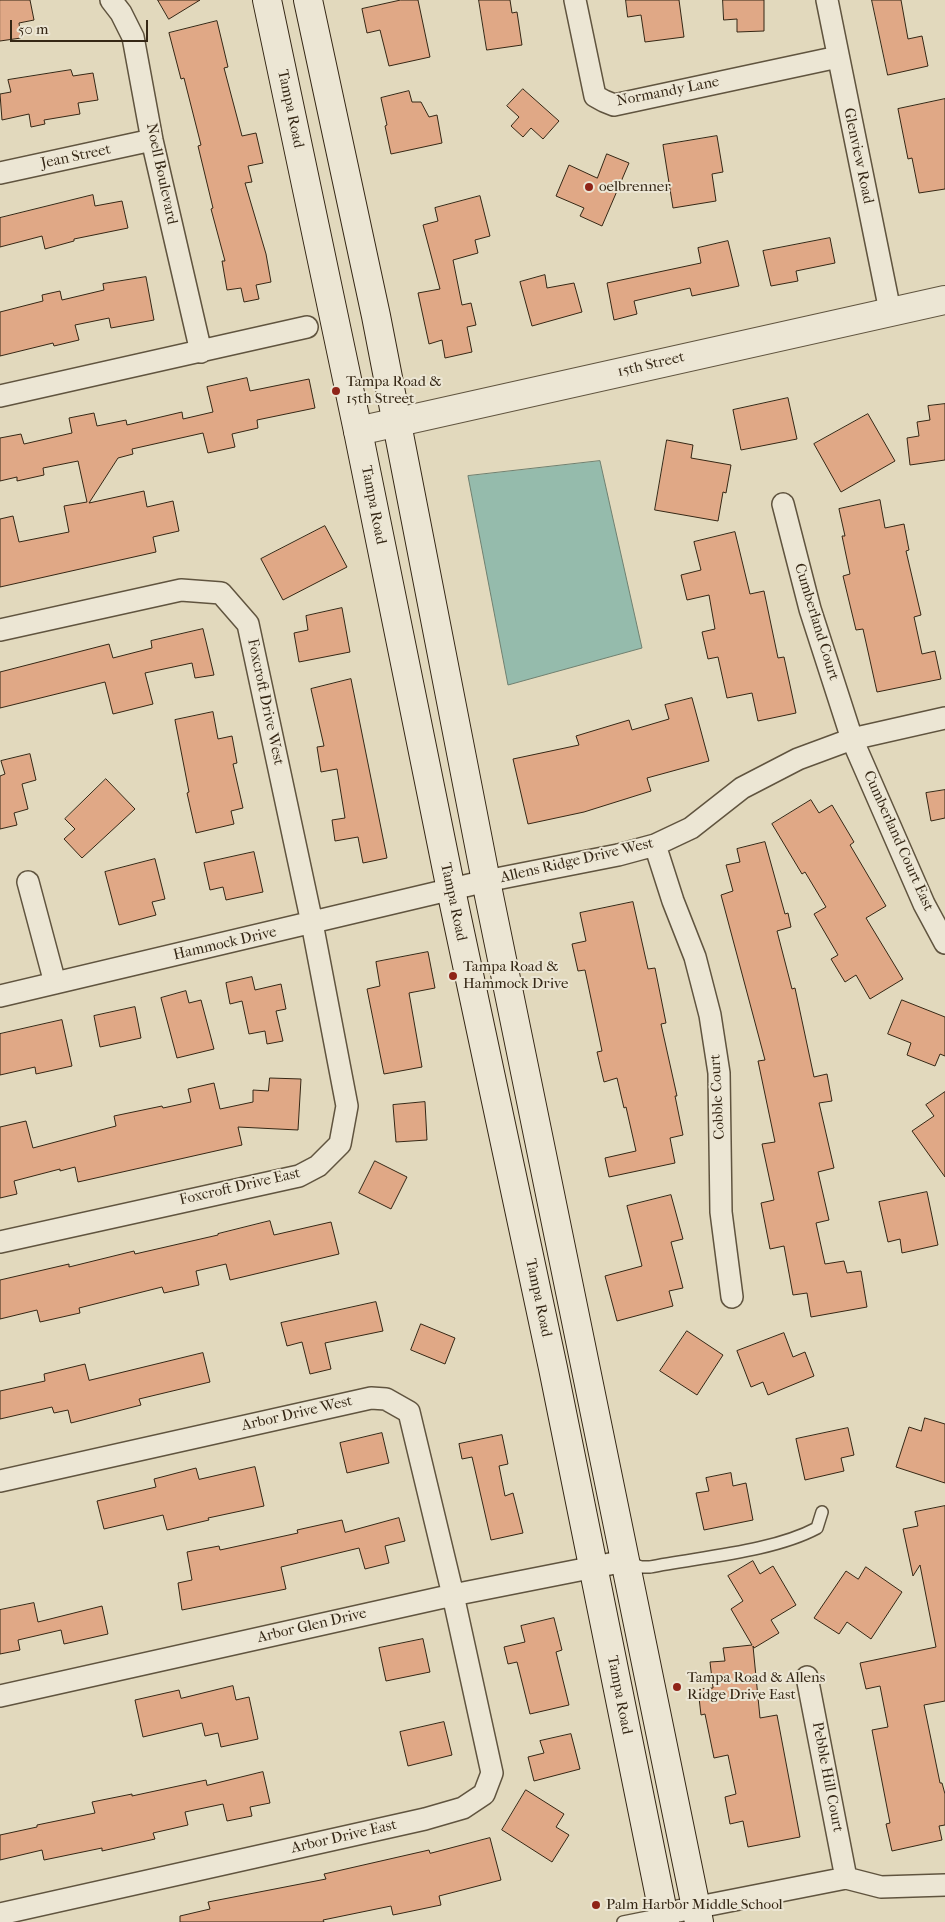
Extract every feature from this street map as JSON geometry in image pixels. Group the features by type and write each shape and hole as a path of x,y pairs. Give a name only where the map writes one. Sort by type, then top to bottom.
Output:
{"main road":[{"name":"Tampa Road","path":"267,0 358,431 450,890 553,1368 664,1918"},
{"path":"308,0 376,316 486,882 697,1915"},
{"name":"15th Street","path":"358,431 945,300"}],"street":[{"name":"Noell Boulevard","path":"111,0 121,12 133,37 152,140 201,352"},
{"name":"Normandy Lane","path":"576,0 595,96 604,102 614,105 838,57"},
{"name":"Glenview Road","path":"826,0 890,311"},
{"name":"Jean Street","path":"0,173 152,140"},
{"path":"0,396 307,327"},
{"name":"Cumberland Court","path":"783,504 810,609 852,739"},
{"name":"Foxcroft Drive West","path":"0,630 181,590 221,592 248,624 312,923"},
{"name":"Allens Ridge Drive West","path":"450,890 618,855 655,845 691,828 742,788 798,759 852,739 945,718"},
{"name":"Cumberland Court East","path":"852,739 924,904 945,943"},
{"name":"Cobble Court","path":"655,845 673,900 695,957 710,1015 719,1073 721,1212 732,1298"},
{"path":"28,882 55,984"},
{"name":"Hammock Drive","path":"0,996 450,890"},
{"name":"Foxcroft Drive East","path":"0,1242 299,1176 318,1166 340,1144 347,1106 312,923"},
{"name":"Arbor Drive West","path":"0,1481 371,1398 386,1399 408,1412 453,1595"},
{"name":"Arbor Glen Drive","path":"0,1696 453,1595 625,1561"},
{"name":"Arbor Drive East","path":"0,1914 425,1819 463,1808 484,1794 492,1773 453,1595"},
{"name":"Pebble Hill Court","path":"807,1677 846,1878"},
{"path":"664,1918 697,1915 846,1878 881,1887 945,1885"}],"lane":[{"path":"625,1561 650,1568 763,1547 805,1535 817,1528 822,1512"},
{"path":"623,1922 664,1918"}],"shaded area":[{"path":"600,461 642,648 508,685 468,476"}],"building":[{"path":"0,0 30,0 34,20 19,23 21,38 0,41"},
{"path":"158,0 200,0 169,19"},
{"path":"401,0 418,0 430,57 389,66 380,30 367,33 362,9"},
{"path":"479,0 510,0 512,13 517,12 522,45 487,50"},
{"path":"626,0 679,0 684,37 645,42 641,15 628,17"},
{"path":"723,0 764,0 764,31 737,32 737,19 724,20"},
{"path":"872,0 901,0 908,39 922,36 928,66 888,75"},
{"path":"217,21 228,67 224,68 242,136 256,133 263,163 248,166 252,182 245,183 266,254 271,282 256,285 259,299 244,302 241,288 227,290 222,261 225,261 211,209 213,208 198,146 201,145 184,78 181,79 169,33"},
{"path":"71,70 73,76 93,73 98,100 78,103 80,114 44,120 45,124 31,127 29,114 2,120 0,94 11,92 8,80"},
{"path":"523,89 559,121 543,139 531,128 523,137 511,126 519,117 507,106"},
{"path":"409,91 412,102 421,102 429,117 437,115 442,143 391,154 381,98"},
{"path":"945,99 945,189 919,193 912,158 908,159 898,109"},
{"path":"717,136 723,172 712,174 716,201 673,208 663,145"},
{"name":"oelbrenner","path":"607,154 629,163 602,226 580,216 584,208 556,196 569,165 597,178"},
{"path":"93,195 95,206 122,201 128,228 74,239 74,241 45,249 42,236 0,247 0,218"},
{"path":"480,196 490,236 475,240 478,253 453,260 462,305 471,303 476,325 467,327 472,352 445,358 442,340 429,344 418,293 440,289 423,225 438,221 435,208"},
{"path":"830,238 835,263 796,271 798,281 771,286 763,251"},
{"path":"728,241 739,286 692,296 690,288 634,301 637,314 614,320 607,283 701,263 698,248"},
{"path":"545,275 547,288 574,283 582,312 532,326 520,282"},
{"path":"146,277 154,320 111,328 109,318 75,325 79,340 54,346 53,343 0,356 0,312 43,301 42,295 60,291 62,300 104,290 103,284"},
{"path":"247,378 250,391 309,379 315,408 257,420 258,428 232,434 235,447 208,453 203,433 132,449 133,454 118,458 89,503 144,491 147,507 173,501 179,531 153,537 156,552 0,587 0,519 13,516 19,542 69,532 64,506 87,502 78,461 43,468 44,475 17,481 17,477 0,481 0,438 21,434 24,444 72,433 69,418 94,413 97,426 126,420 127,425 182,412 183,419 213,412 207,387"},
{"path":"788,398 797,439 741,450 733,410"},
{"path":"945,404 945,460 910,465 907,438 919,436 917,422 930,420 928,406"},
{"path":"868,414 895,461 841,492 814,444"},
{"path":"667,440 693,445 691,458 731,465 726,493 723,492 718,521 655,510"},
{"path":"880,500 885,528 904,524 909,550 906,551 921,615 914,617 922,654 935,651 941,679 877,692 863,629 856,630 843,576 850,574 842,536 845,536 839,509"},
{"path":"325,526 347,567 283,600 261,559"},
{"path":"735,532 750,594 764,591 778,658 784,657 796,713 758,721 752,693 727,698 718,657 708,659 702,632 715,629 709,595 687,600 681,575 701,570 694,542"},
{"path":"342,608 350,652 299,662 294,633 308,630 306,616"},
{"path":"203,629 214,675 195,678 192,663 145,673 153,704 113,714 105,682 0,708 0,672 109,644 113,658 152,648 151,641"},
{"path":"351,679 387,858 363,863 358,837 335,841 332,820 345,818 337,769 321,772 317,747 324,746 311,689"},
{"path":"692,698 709,761 647,778 651,791 584,812 528,824 513,759 579,745 576,736 629,720 632,730 669,719 665,705"},
{"path":"213,712 218,739 232,736 237,763 233,764 243,808 231,811 234,824 196,833 187,793 189,792 175,720"},
{"path":"30,754 36,780 22,784 28,809 14,813 17,825 0,829 0,776 5,774 1,761"},
{"path":"106,779 135,809 82,858 64,839 75,829 65,819"},
{"path":"945,790 945,818 931,821 926,793"},
{"path":"811,800 819,813 832,805 854,842 850,845 886,906 866,918 903,979 870,999 856,975 845,982 831,959 838,955 814,914 826,907 805,872 802,874 772,824"},
{"path":"765,842 785,914 788,913 791,927 777,931 792,989 795,988 814,1077 827,1074 832,1101 819,1103 834,1168 818,1172 829,1220 816,1223 825,1264 844,1261 847,1273 861,1271 867,1307 811,1317 807,1293 793,1295 784,1246 770,1249 761,1203 774,1200 762,1144 775,1142 758,1061 765,1060 721,895 733,891 726,865 740,862 737,849"},
{"path":"254,852 263,892 226,900 223,887 210,890 204,863"},
{"path":"155,859 165,899 152,902 156,915 119,925 105,872"},
{"path":"633,902 648,969 655,968 666,1023 661,1024 677,1096 675,1096 683,1135 670,1138 675,1163 609,1177 605,1158 636,1151 617,1078 604,1082 597,1052 602,1051 585,970 578,971 572,944 586,941 580,913"},
{"path":"428,952 435,988 409,993 422,1067 384,1074 367,989 380,986 376,962"},
{"path":"252,977 255,990 281,984 286,1009 276,1011 283,1041 267,1044 265,1031 249,1034 242,1001 230,1004 226,983"},
{"path":"186,991 189,1003 201,1000 214,1049 177,1058 161,998"},
{"path":"902,1000 945,1017 945,1056 940,1054 935,1066 907,1055 911,1043 888,1034"},
{"path":"135,1007 141,1038 100,1047 94,1016"},
{"path":"62,1020 72,1066 36,1074 35,1067 0,1075 0,1034"},
{"path":"270,1078 301,1079 298,1130 238,1127 242,1145 78,1182 75,1167 60,1171 60,1169 14,1181 17,1194 0,1198 0,1127 26,1121 33,1148 116,1126 114,1116 191,1102 188,1089 214,1083 220,1109 253,1102 253,1090 268,1091"},
{"path":"945,1092 945,1177 912,1131 934,1116 926,1105"},
{"path":"425,1102 427,1140 396,1142 393,1105"},
{"path":"375,1161 407,1177 391,1209 359,1193"},
{"path":"927,1192 938,1245 902,1253 900,1239 888,1242 879,1202"},
{"path":"671,1195 683,1239 671,1242 683,1288 669,1291 673,1306 617,1321 605,1276 642,1266 627,1206"},
{"path":"270,1221 274,1235 331,1222 339,1254 230,1280 226,1264 196,1271 199,1285 164,1293 162,1287 79,1308 80,1313 40,1322 37,1310 0,1319 0,1280 69,1264 69,1267 134,1251 135,1254"},
{"path":"376,1302 383,1331 325,1343 331,1369 310,1374 302,1342 287,1346 281,1323"},
{"path":"421,1324 455,1338 445,1364 411,1350"},
{"path":"687,1331 723,1355 697,1395 660,1371"},
{"path":"784,1333 793,1357 805,1352 814,1376 768,1395 763,1382 751,1387 737,1351"},
{"path":"203,1353 210,1382 139,1399 141,1405 71,1423 68,1410 54,1413 52,1407 0,1419 0,1391 45,1381 44,1374 85,1364 89,1380"},
{"path":"925,1418 945,1424 945,1483 896,1467 909,1427 921,1431"},
{"path":"848,1428 854,1455 841,1458 844,1471 805,1480 796,1439"},
{"path":"382,1433 389,1463 347,1473 340,1443"},
{"path":"502,1435 508,1464 499,1466 505,1496 513,1493 523,1533 491,1540 472,1457 462,1459 459,1444"},
{"path":"255,1467 264,1506 208,1518 209,1520 167,1530 163,1515 104,1529 97,1501 156,1487 154,1479 196,1468 199,1479"},
{"path":"731,1473 733,1486 746,1483 753,1520 704,1530 696,1493 709,1491 706,1478"},
{"path":"945,1506 945,1701 924,1705 940,1783 942,1783 945,1794 945,1825 939,1826 942,1840 892,1851 886,1824 890,1823 872,1730 888,1727 880,1686 866,1689 860,1663 936,1647 920,1565 913,1576 903,1529 918,1526 915,1512"},
{"path":"399,1518 405,1541 385,1546 389,1563 365,1569 359,1548 281,1567 286,1589 182,1610 178,1583 192,1580 187,1552 219,1546 220,1550 298,1533 297,1530 342,1520 345,1532"},
{"path":"753,1561 760,1574 773,1566 796,1605 771,1620 779,1633 754,1648 753,1646 760,1718 777,1715 800,1837 748,1847 743,1821 730,1824 725,1797 736,1794 728,1755 714,1758 705,1714 701,1715 698,1689 713,1688 710,1662 725,1661 723,1648 752,1645 731,1609 743,1601 728,1576"},
{"path":"866,1567 902,1592 871,1639 847,1622 839,1634 814,1618 846,1571 858,1579"},
{"path":"34,1603 38,1622 102,1606 108,1634 64,1644 61,1630 18,1640 20,1650 0,1654 0,1610"},
{"path":"554,1618 562,1650 556,1652 569,1705 530,1714 517,1662 508,1664 504,1647 525,1642 521,1626"},
{"path":"423,1639 430,1672 386,1681 379,1648"},
{"path":"233,1686 236,1700 249,1697 258,1739 221,1747 218,1733 205,1736 202,1723 143,1737 135,1700 179,1690 181,1698"},
{"path":"444,1722 452,1755 408,1766 400,1732"},
{"path":"571,1734 580,1769 534,1781 528,1757 544,1753 540,1741"},
{"path":"263,1772 270,1803 250,1807 252,1816 227,1821 223,1804 185,1812 188,1825 153,1833 155,1839 102,1851 102,1848 44,1860 42,1850 0,1860 0,1835 95,1813 92,1802 132,1794 132,1796 206,1780 207,1785"},
{"path":"526,1790 564,1814 556,1827 569,1835 552,1862 502,1830"},
{"path":"490,1838 501,1880 439,1896 441,1905 393,1915 391,1906 323,1920 324,1922 180,1922 180,1916 210,1909 208,1902 326,1879 324,1874 429,1850 430,1853"}],"place":[{"name":"oelbrenner","path":"589,187"},
{"name":"Tampa Road & 15th Street","path":"336,391"},
{"name":"Tampa Road & Hammock Drive","path":"453,976"},
{"name":"Tampa Road & Allens Ridge Drive East","path":"677,1687"},
{"name":"Palm Harbor Middle School","path":"596,1905"}]}
